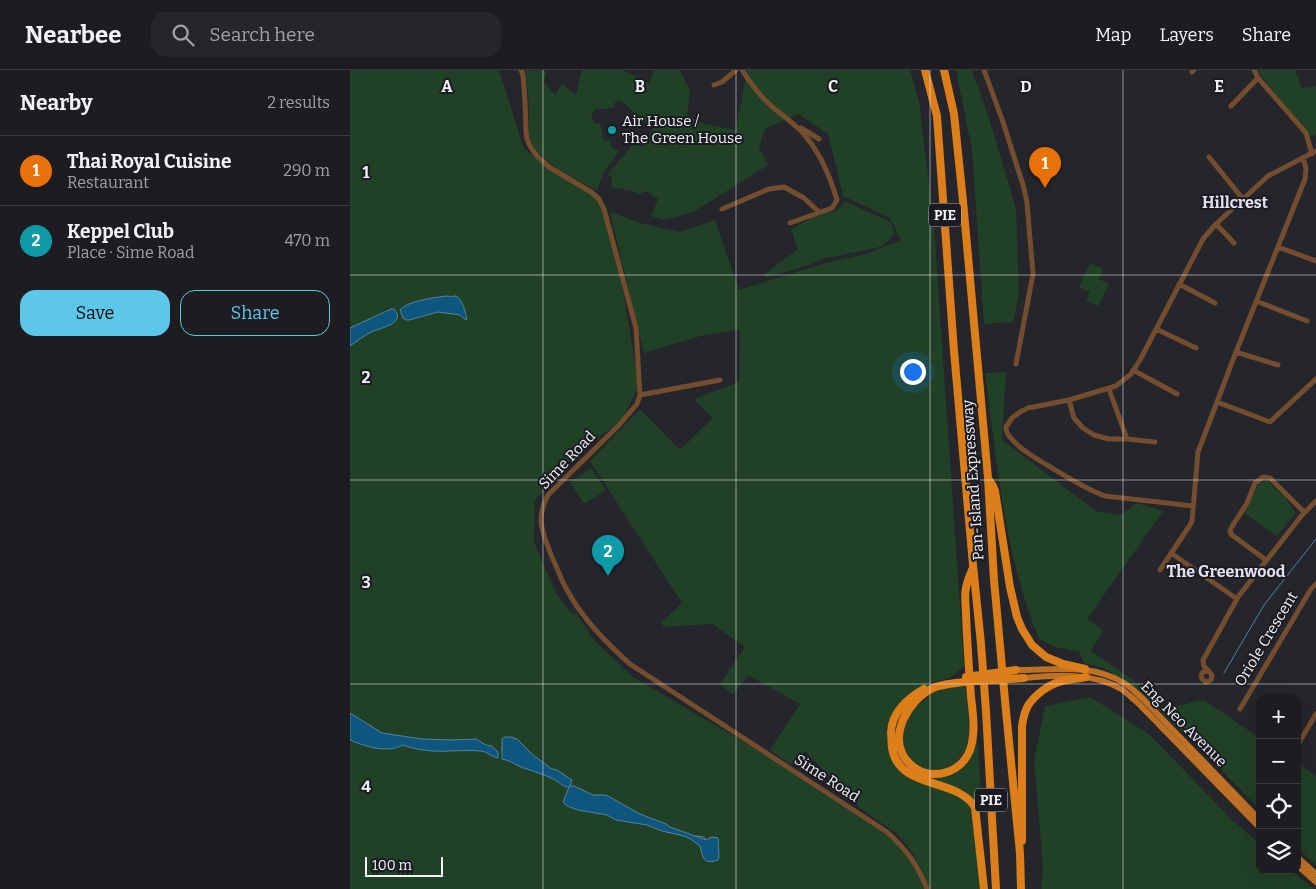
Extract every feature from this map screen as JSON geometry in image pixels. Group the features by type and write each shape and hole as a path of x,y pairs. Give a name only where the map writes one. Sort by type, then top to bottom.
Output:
{"highway":[{"name":"Pan-Island Expressway","path":"926,70 937,116 954,351 981,644 996,889"},
{"name":"Pan-Island Expressway","path":"944,70 955,124 963,201 988,478 994,580 1020,853 1021,889"},
{"path":"988,478 994,486 1010,587 1022,629 1032,645 1046,658 1086,673"},
{"path":"973,565 965,589 967,648 972,711 973,727 970,749 964,762 944,773 928,774 920,771 905,760 900,751 899,743 902,723 912,705 928,690 936,686 967,682 1024,678"},
{"path":"984,889 976,807 972,801 957,791 913,776 904,770 896,760 892,749 891,726 900,709 914,694 926,688 944,680 1016,670"},
{"path":"1020,853 1023,831 1022,726 1024,714 1029,704 1038,694 1050,686 1086,673"}],"main road":[{"name":"Eng Neo Avenue","path":"1016,670 1101,673 1126,684 1142,698 1256,816"},
{"path":"1016,670 1024,678"},
{"name":"Eng Neo Avenue","path":"1024,678 1086,673 1124,691 1256,824"},
{"path":"1301,861 1316,874"},
{"path":"1301,869 1316,882"}],"street":[{"path":"521,70 523,76 526,131 530,146 537,156 549,167 591,192 599,199 604,209 636,328 640,395 720,380"},
{"path":"714,84 722,82 736,70"},
{"path":"742,70 767,102 794,124 819,139"},
{"path":"984,70 1024,188 1027,203 1034,274 1016,364"},
{"path":"1193,506 1100,495 1026,453 1012,439 1006,431 1006,427 1012,418 1020,412 1116,386 1133,370 1204,239 1216,224 1268,176 1314,152 1306,133 1258,78 1254,70"},
{"path":"1231,106 1258,78"},
{"path":"790,223 832,208 838,200 831,180 810,142 794,124"},
{"path":"1209,157 1243,199"},
{"path":"1160,570 1190,525 1198,452 1305,179 1306,168 1302,158"},
{"path":"722,209 769,189 784,187 804,198 819,212"},
{"path":"1216,224 1234,243"},
{"path":"1278,247 1316,261"},
{"path":"1179,284 1215,303"},
{"path":"1256,301 1307,321"},
{"path":"1156,330 1196,348"},
{"path":"1236,352 1278,365"},
{"path":"1133,370 1177,394"},
{"path":"1217,402 1270,422 1316,379"},
{"path":"1109,389 1127,439"},
{"name":"Sime Road","path":"640,395 637,404 620,424 548,495 543,504 540,514 542,531 567,590 600,636 630,664 887,832 910,855 927,889"},
{"path":"1069,400 1077,423 1094,436 1109,439 1155,442"},
{"path":"1266,560 1232,536 1230,532 1247,502 1255,483 1263,477 1270,478 1304,512"},
{"path":"1207,671 1203,660 1237,599 1304,512 1316,502"},
{"path":"1171,553 1237,599"},
{"name":"Oriole Crescent","path":"1240,709 1311,589 1316,584"},
{"path":"1301,739 1316,714"}],"green space":[{"path":"350,70 499,70 524,149 600,201 622,284 639,386 622,420 575,456 535,500 534,542 556,593 573,615 576,613 590,636 633,677 773,759 892,838 908,856 924,889 350,889"},
{"path":"524,70 547,71 544,82 555,95 562,84 576,95 582,70 623,70 649,83 654,70 680,70 690,90 687,115 704,124 736,130 747,70 910,70 919,101 934,226 964,666 950,678 930,683 919,690 893,724 894,748 899,760 909,771 962,792 971,797 979,807 984,889 930,889 913,854 896,833 861,809 805,751 791,765 770,750 800,704 748,675 733,695 720,684 745,647 713,624 664,627 661,623 682,603 590,461 640,409 680,450 713,418 694,399 739,382 740,330 704,335 644,353 610,212 640,223 680,232 715,220 739,290 826,263 866,254 901,240 890,218 843,196 828,134 798,114 765,129 759,147 768,165 695,211 664,220 651,216 658,199 646,191 640,194 611,187 612,178 608,174 633,144 642,147 653,129 620,100 615,102 614,107 596,109 591,114 594,123 600,124 604,141 610,141 612,148 619,151 603,173 597,191 547,161 533,145 529,136 528,93"},
{"path":"956,70 972,70 989,118 1016,208 1019,294 1013,322 984,324 972,150"},
{"path":"1258,70 1295,70 1302,88 1316,86 1316,134 1308,139"},
{"path":"844,201 891,222 895,234 884,245 876,248 822,259 809,265 765,278 765,274 798,249 791,229 819,214 834,211 841,207"},
{"path":"1090,263 1103,269 1099,279 1109,284 1098,306 1086,300 1090,292 1079,287"},
{"path":"1006,372 1002,440 1096,511 1120,515 1137,503 1163,511 1087,619 1103,630 1091,651 1154,695 1162,709 1204,700 1256,735 1256,806 1208,756 1128,682 1103,668 1083,663 1080,652 1056,647 1039,639 1017,575 1003,508 985,373"},
{"path":"591,468 606,490 584,504 570,482"},
{"path":"1267,481 1285,497 1296,513 1277,536 1243,512 1259,483"},
{"path":"965,686 969,737 962,756 955,763 942,769 931,770 920,767 907,755 902,739 905,723 909,715 937,690"},
{"path":"1090,697 1150,735 1232,820 1256,841 1256,874 1296,874 1314,889 1041,889 1043,867 1034,761 1045,706"},
{"path":"977,733 982,808 971,796 962,790 927,778 959,769"},
{"path":"1301,766 1316,776 1316,865 1301,852"}],"water":[{"path":"448,296 458,297 466,314 466,320 460,315 438,312 409,320 403,318 400,310 409,304"},
{"path":"394,309 397,314 395,321 386,327 371,332 350,346 350,328"},
{"path":"350,713 382,733 422,739 476,739 492,746 498,752 498,758 480,751 431,751 402,745 397,748 383,749 362,745 350,740"},
{"path":"504,737 517,739 533,755 552,769 557,770 572,780 570,786 593,795 606,795 640,814 706,840 712,837 718,838 718,860 709,862 704,859 700,846 689,838 647,825 616,820 607,815 567,806 563,802 569,787 563,786 547,776 502,759 502,739"}],"waterway":[{"path":"1224,673 1264,605 1316,539"},
{"path":"696,836 706,839"}],"place":[{"name":"Air House / The Green House","path":"612,130"},
{"name":"Thai Royal Cuisine","path":"1045,188"},
{"name":"Keppel Club","path":"608,576"}],"district":[{"name":"Hillcrest","path":"1235,202"},
{"name":"The Greenwood","path":"1226,571"}]}
